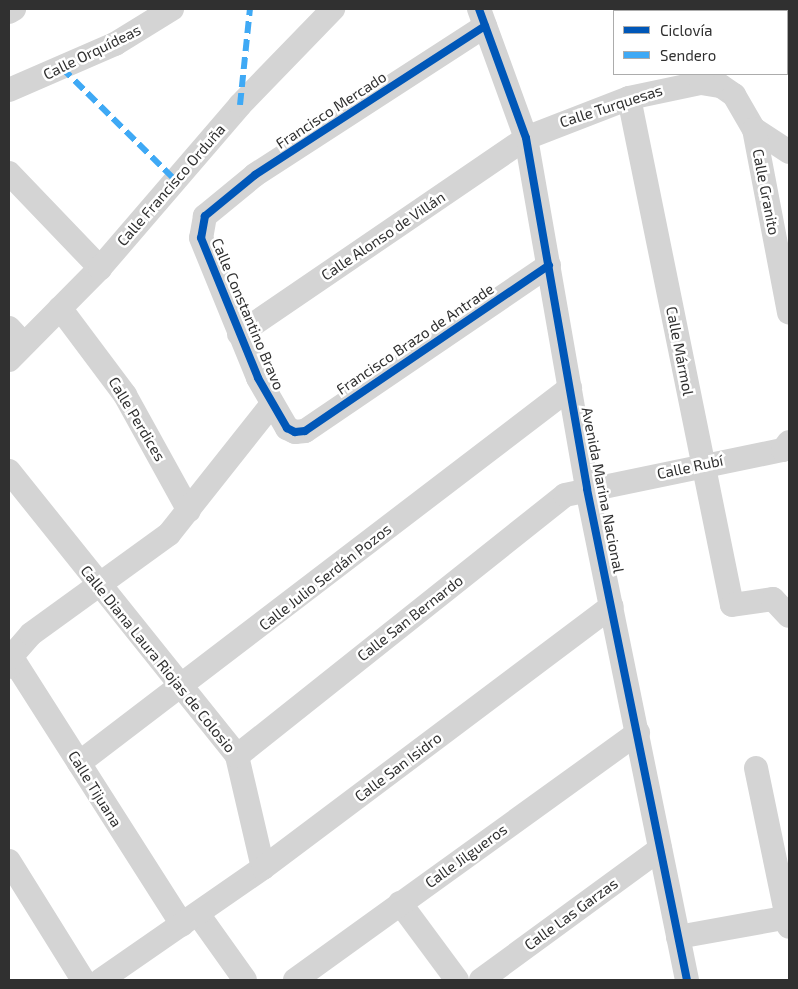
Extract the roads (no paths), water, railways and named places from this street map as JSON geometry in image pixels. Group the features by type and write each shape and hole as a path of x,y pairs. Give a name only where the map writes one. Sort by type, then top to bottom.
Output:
{"street":[{"path":"9,12 14,9"},
{"name":"Calle Orquídeas","path":"9,90 115,44 172,9"},
{"name":"Calle Francisco Orduña","path":"14,344 60,308 100,268 240,105 333,9"},
{"name":"Avenida Marina Nacional","path":"482,18 526,138 587,489 638,733 686,980"},
{"name":"Francisco Mercado","path":"200,226 205,216 255,175 482,18"},
{"name":"Calle Turquesas","path":"526,138 629,98 675,86 721,86 734,95 754,129 789,152"},
{"name":"Calle Mármol","path":"629,98 732,605 773,599 789,616"},
{"name":"Calle Granito","path":"754,129 789,314"},
{"name":"Calle Alonso de Villán","path":"239,334 526,138"},
{"path":"9,173 100,268"},
{"name":"Calle Constantino Bravo","path":"200,226 239,334 272,404 296,432"},
{"name":"Francisco Brazo de Antrade","path":"296,432 549,265"},
{"name":"Calle Perdices","path":"60,308 125,395 189,511"},
{"name":"Calle Julio Serdán Pozos","path":"79,763 181,687 570,388"},
{"path":"10,659 31,634 169,534 272,404"},
{"name":"Calle Rubí","path":"587,489 702,463 787,449"},
{"name":"Calle Diana Laura Riojas de Colosio","path":"9,471 98,586 238,756 263,868"},
{"name":"Calle San Bernardo","path":"238,756 565,495 587,489"},
{"name":"Calle San Isidro","path":"102,980 263,868 612,606"},
{"name":"Calle Tijuana","path":"10,659 79,763 190,920 245,980"},
{"name":"Calle Jilgueros","path":"295,980 638,733"},
{"path":"678,937 789,920 756,768"},
{"name":"Calle Las Garzas","path":"481,980 660,849"},
{"path":"9,861 83,980"},
{"path":"400,903 457,980"}]}
